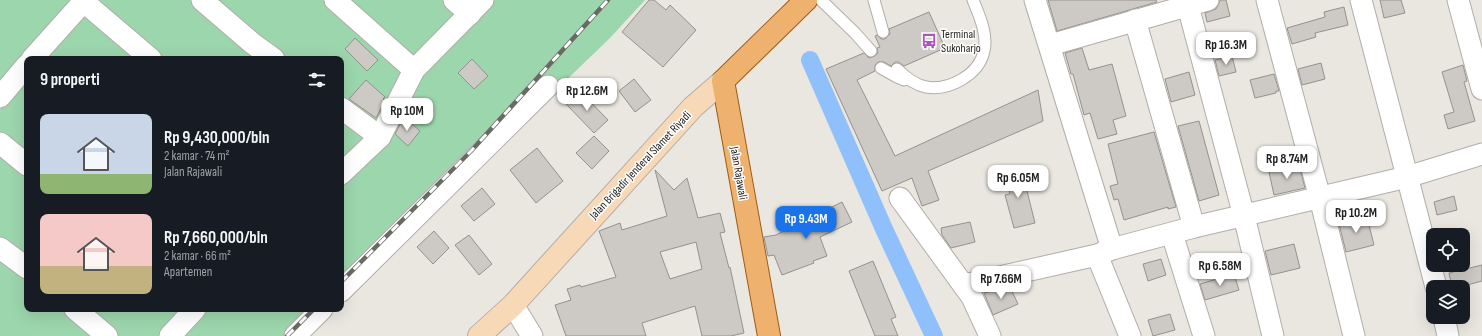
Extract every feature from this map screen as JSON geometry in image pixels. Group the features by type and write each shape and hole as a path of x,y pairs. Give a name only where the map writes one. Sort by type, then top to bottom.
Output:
{"main road":[{"name":"Jalan Brigadir Jenderal Slamet Riyadi","path":"479,336 513,305 693,107 723,81 806,0"},
{"name":"Jalan Rajawali","path":"723,81 769,336"}],"street":[{"path":"202,0 252,43 270,56"},
{"path":"335,0 414,70"},
{"path":"344,171 380,137 414,70 476,7 454,0"},
{"path":"1035,0 1050,45 1104,252 1130,336"},
{"path":"1050,45 1208,0"},
{"path":"1267,0 1320,198 1354,336"},
{"path":"1361,0 1434,280"},
{"path":"1458,0 1482,89"},
{"path":"36,56 84,1 148,56"},
{"path":"1188,6 1244,216 1273,336"},
{"path":"1135,20 1194,227"},
{"path":"0,97 24,70"},
{"path":"344,288 548,86"},
{"path":"344,110 380,137"},
{"path":"0,143 24,163"},
{"path":"964,285 1104,252 1194,227 1407,177 1482,154"},
{"path":"900,198 964,285 975,303 990,336"},
{"path":"1172,234 1204,336"},
{"path":"0,248 24,266"},
{"path":"513,305 532,336"},
{"path":"78,312 106,336"},
{"path":"170,336 192,312"},
{"path":"295,336 319,312"},
{"path":"1445,324 1448,336"}],"lane":[{"path":"821,0 871,51"},
{"path":"874,0 883,32"},
{"path":"881,68 897,77 926,87 942,87 954,83 969,74 977,66 985,50 984,34 980,17 973,0"},
{"path":"897,69 916,84"}],"green space":[{"path":"0,0 645,0 610,38 399,241 344,297 344,56 24,56 24,312 329,312 305,336 0,336"}],"building":[{"path":"649,0 654,0 666,10 670,5 696,30 663,67 622,32"},
{"path":"1048,0 1156,0 1157,2 1057,31"},
{"path":"1220,0 1226,0 1230,16 1207,22 1205,13 1216,9"},
{"path":"1380,0 1401,0 1405,13 1384,18"},
{"path":"1344,7 1348,25 1315,33 1316,37 1292,44 1287,28 1325,17 1324,12"},
{"path":"929,12 945,48 904,66 898,62 895,62 891,66 884,62 878,62 875,65 875,71 857,80 895,156 1038,90 1043,121 928,171 939,200 922,206 912,178 882,191 826,69 864,53 869,58 875,56 878,53 877,48 880,47 875,36 877,35 881,39 885,39 890,34 889,29"},
{"path":"355,38 378,60 367,71 345,49"},
{"path":"1082,48 1089,70 1112,64 1126,116 1113,120 1117,134 1098,139 1090,113 1084,115 1073,74 1071,74 1065,53"},
{"path":"1232,56 1236,72 1219,76 1215,60"},
{"path":"472,59 488,76 474,89 458,73"},
{"path":"1321,63 1325,79 1302,85 1298,69"},
{"path":"1463,65 1467,81 1464,82 1475,121 1448,129 1444,115 1454,112 1442,72"},
{"path":"1189,72 1195,95 1171,102 1165,79"},
{"path":"1274,74 1279,91 1255,98 1250,80"},
{"path":"634,79 651,100 635,112 619,91"},
{"path":"366,80 385,97 383,99 385,101 376,118 349,99"},
{"path":"580,91 608,120 594,133 566,104"},
{"path":"404,117 420,131 408,146 395,134"},
{"path":"1199,121 1219,195 1199,201 1178,126"},
{"path":"1154,132 1176,207 1168,209 1168,207 1124,220 1118,199 1114,200 1110,186 1118,184 1108,144"},
{"path":"594,136 609,151 592,169 576,153"},
{"path":"537,148 563,181 536,203 510,170"},
{"path":"1299,165 1305,188 1274,195 1269,172"},
{"path":"1021,167 1035,223 1014,228 1005,195 1010,194 1003,172"},
{"path":"655,170 674,190 687,178 698,218 720,213 725,232 720,233 729,268 730,267 744,333 731,336 702,336 695,306 642,323 646,336 566,336 555,305 571,300 567,289 580,285 581,287 616,277 599,231 620,223 622,230 667,216","holes":["696,242 702,269 670,279 660,252"]},
{"path":"482,188 495,204 474,221 461,206"},
{"path":"1454,196 1457,210 1437,215 1434,202"},
{"path":"842,202 852,222 820,237 827,256 813,261 814,263 782,275 774,255 768,256 764,237 776,235"},
{"path":"1367,217 1374,245 1346,252 1339,224"},
{"path":"970,222 975,242 951,248 942,235 941,228"},
{"path":"434,231 449,248 433,264 417,247"},
{"path":"469,235 492,264 479,275 455,245"},
{"path":"1294,244 1300,268 1271,275 1265,251"},
{"path":"1161,259 1166,275 1148,281 1143,264"},
{"path":"873,261 896,317 891,319 898,336 875,336 849,271"},
{"path":"1482,265 1482,281 1470,284 1470,280 1450,280 1449,273 1470,272 1470,268"},
{"path":"1234,274 1239,290 1205,300 1200,284"},
{"path":"1010,287 1018,304 993,315 984,293"},
{"path":"1170,314 1175,330 1153,336 1148,320"}],"waterway":[{"path":"810,60 884,229 934,336"}],"railway":[{"path":"344,279 472,150 608,0"},
{"path":"287,336 311,312"}],"place":[{"name":"Terminal Sukoharjo","path":"929,41"}]}
